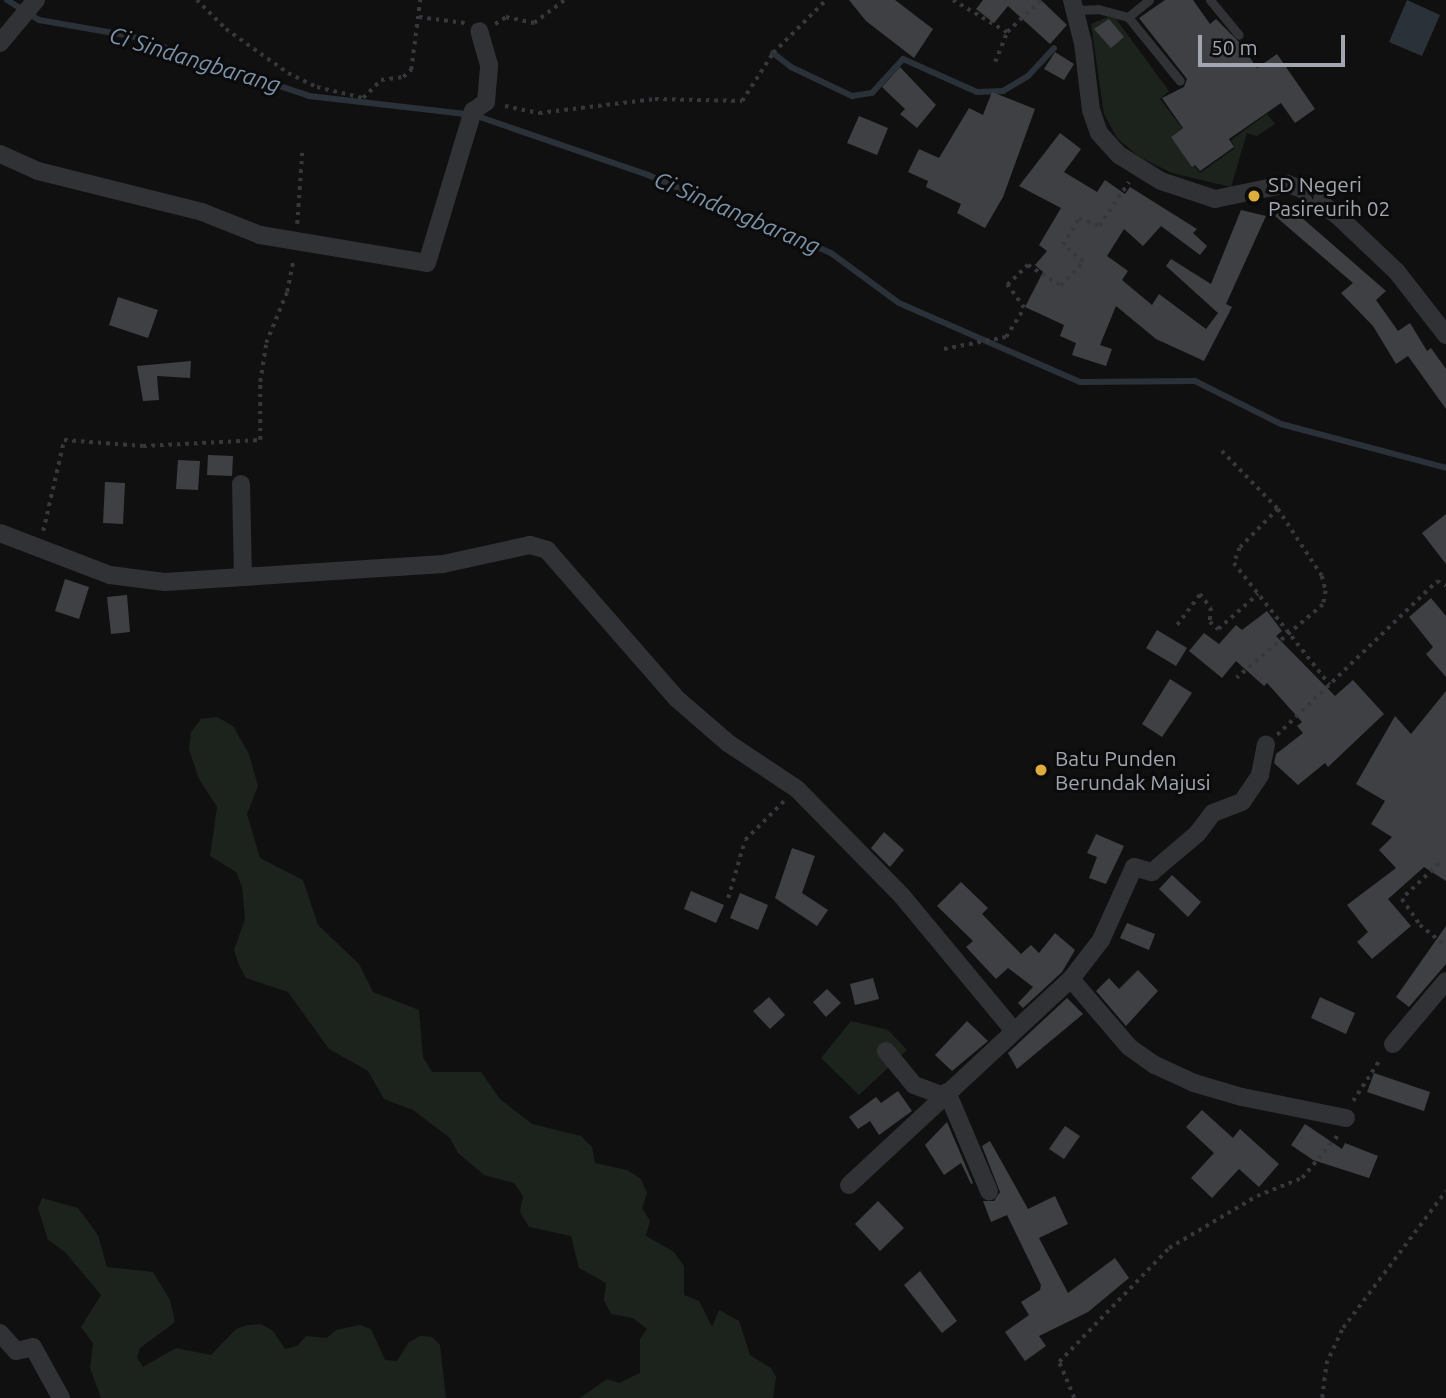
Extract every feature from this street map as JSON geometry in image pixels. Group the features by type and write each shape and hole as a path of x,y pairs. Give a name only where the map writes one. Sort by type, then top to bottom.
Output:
{"street":[{"path":"0,43 33,3"},
{"path":"1073,5 1099,133 1138,168 1215,199 1287,184 1302,189 1338,216 1397,272 1446,335"},
{"path":"0,155 37,171 145,195 295,243 427,263 435,249 463,141 480,106 488,65 479,31"},
{"path":"241,484 243,577"},
{"path":"0,533 110,575 139,581 443,564 520,546 538,546 589,595 694,715 797,789 902,896 1014,1031"},
{"path":"849,1185 1071,979 1101,940 1134,867 1152,872 1197,834 1213,813 1242,802 1261,775 1266,746"},
{"path":"1071,979 1129,1046 1155,1065 1195,1083 1242,1097 1346,1118"},
{"path":"1393,1044 1446,981"},
{"path":"886,1051 914,1085 946,1094"},
{"path":"946,1094 989,1191"},
{"path":"0,1333 16,1352 33,1347 61,1398"}],"lane":[{"path":"1128,17 1149,0"},
{"path":"1210,0 1239,35"},
{"path":"1073,5 1128,17 1180,81"}],"path":[{"path":"197,0 226,29 288,73 317,87 363,98 380,80 403,77 411,70 420,0"},
{"path":"480,106 539,113 655,99 742,101 773,53 826,0"},
{"path":"953,0 1007,32"},
{"path":"995,62 1007,32 1041,0"},
{"path":"39,549 64,440 143,446 260,440 260,382 266,344 288,292 302,153"},
{"path":"944,349 1006,337 1024,308 1007,285 1028,265 1062,286 1083,262 1063,245 1079,218 1099,226 1138,168"},
{"path":"1222,451 1278,509 1322,576 1326,591 1323,605 1288,631 1237,678"},
{"path":"1278,509 1236,556 1238,568 1330,685"},
{"path":"1266,746 1437,581 1446,586"},
{"path":"1177,625 1200,594 1211,608 1210,622 1218,629 1258,594"},
{"path":"728,898 745,840 797,789"},
{"path":"1438,864 1402,899 1419,925 1446,946"},
{"path":"1074,1398 1059,1362 1169,1248 1257,1196 1302,1178 1335,1144 1362,1084 1393,1044"},
{"path":"1322,1398 1326,1364 1343,1328 1446,1191"}],"shaded area":[{"path":"1407,0 1440,15 1422,56 1389,42"},
{"path":"1108,17 1116,19 1169,91 1160,99 1182,128 1171,137 1200,173 1235,148 1231,140 1267,114 1275,124 1257,136 1247,133 1231,187 1172,173 1138,156 1117,138 1104,114 1091,24"},
{"path":"217,717 233,726 249,754 258,786 247,814 260,858 303,880 318,925 359,964 373,992 419,1010 423,1057 432,1072 481,1072 500,1099 532,1124 581,1136 592,1147 595,1163 627,1170 641,1179 647,1193 642,1208 650,1221 646,1236 674,1252 684,1266 684,1295 699,1301 712,1327 719,1310 739,1321 750,1355 771,1368 776,1377 773,1398 580,1398 607,1379 619,1383 640,1373 640,1339 647,1329 633,1318 611,1314 604,1300 606,1283 579,1268 571,1236 529,1227 520,1212 523,1196 514,1183 484,1175 458,1153 450,1138 413,1110 384,1099 368,1071 329,1049 288,992 246,978 239,965 234,950 245,919 242,887 236,872 210,856 217,807 199,779 189,749 191,732 201,719"},
{"path":"851,1021 888,1030 907,1050 859,1095 821,1058"},
{"path":"42,1198 78,1208 98,1235 107,1267 153,1272 170,1300 175,1322 140,1348 137,1358 143,1367 176,1348 211,1355 236,1329 248,1325 261,1324 273,1331 285,1349 297,1346 306,1336 327,1338 336,1330 360,1325 371,1329 385,1360 397,1361 409,1342 420,1336 432,1337 440,1345 446,1398 101,1398 90,1368 93,1343 81,1327 101,1295 65,1252 48,1240 38,1208"}],"building":[{"path":"849,0 895,0 933,29 914,58 866,21"},
{"path":"983,0 1041,0 1067,25 1050,44 1008,6 994,23 976,9"},
{"path":"1165,0 1193,0 1210,24 1216,19 1239,42 1257,68 1277,54 1315,109 1295,123 1281,103 1229,139 1234,147 1200,171 1195,165 1192,167 1171,137 1183,128 1162,98 1184,87 1187,79 1139,18"},
{"path":"1109,19 1124,37 1111,48 1094,29"},
{"path":"1055,52 1074,64 1064,80 1044,69"},
{"path":"900,67 936,105 917,128 900,114 905,109 882,87"},
{"path":"992,92 1035,109 1003,197 985,228 957,213 961,204 926,187 928,181 908,172 919,149 939,158 969,108 983,115"},
{"path":"859,116 888,128 877,155 847,143"},
{"path":"1060,133 1081,149 1064,172 1097,192 1105,180 1125,194 1130,187 1197,229 1193,233 1207,246 1200,255 1161,226 1143,246 1124,229 1107,256 1128,271 1122,280 1152,305 1159,294 1206,329 1218,313 1166,266 1171,259 1211,284 1241,210 1266,216 1226,304 1232,307 1204,361 1156,339 1116,306 1100,345 1112,349 1106,366 1072,355 1076,343 1060,336 1064,325 1025,307 1043,272 1035,265 1047,251 1039,245 1061,208 1019,186"},
{"path":"1286,204 1386,291 1376,300 1398,331 1410,323 1427,351 1431,348 1446,369 1446,409 1408,356 1396,364 1373,326 1341,293 1353,283 1275,216"},
{"path":"118,297 158,310 148,338 109,325"},
{"path":"191,361 190,378 157,376 159,400 143,401 137,366"},
{"path":"208,455 233,456 232,476 207,475"},
{"path":"178,460 200,461 198,490 176,489"},
{"path":"105,482 125,483 123,524 103,523"},
{"path":"1446,514 1446,564 1422,533"},
{"path":"65,579 89,587 79,619 55,611"},
{"path":"127,595 130,632 111,634 107,597"},
{"path":"1431,598 1446,616 1446,677 1426,654 1433,647 1409,617"},
{"path":"1267,611 1282,631 1276,636 1335,696 1353,680 1384,714 1328,767 1325,763 1298,785 1274,763 1276,754 1303,733 1297,726 1302,722 1267,683 1264,686 1236,661 1222,678 1189,651 1204,633 1219,644 1236,625 1242,630"},
{"path":"1157,630 1187,648 1176,666 1146,648"},
{"path":"1170,679 1192,693 1162,737 1142,724"},
{"path":"1446,691 1446,881 1424,867 1388,899 1411,926 1372,959 1357,942 1368,932 1347,905 1396,868 1379,850 1392,837 1371,824 1385,801 1356,784 1395,716 1411,734"},
{"path":"884,832 904,850 890,867 871,848"},
{"path":"1096,834 1124,846 1106,884 1089,878 1097,857 1087,853"},
{"path":"792,848 815,856 802,893 828,910 817,926 775,898"},
{"path":"1172,875 1201,902 1188,917 1159,889"},
{"path":"961,882 988,908 982,914 1021,954 1031,945 1039,953 1055,933 1075,950 1062,972 1023,1008 1018,1003 1033,987 1008,968 996,979 966,947 973,941 937,906"},
{"path":"691,891 724,905 716,923 684,909"},
{"path":"740,893 768,905 758,930 730,918"},
{"path":"1127,923 1155,934 1149,950 1120,938"},
{"path":"1446,926 1446,964 1409,1007 1396,997"},
{"path":"1138,970 1158,991 1126,1026 1096,991 1109,978 1119,989"},
{"path":"873,978 879,999 855,1005 850,984"},
{"path":"827,989 841,1003 826,1017 813,1002"},
{"path":"769,997 785,1015 770,1029 753,1011"},
{"path":"1320,997 1355,1013 1346,1034 1311,1018"},
{"path":"1067,998 1083,1014 1017,1069 1008,1053"},
{"path":"967,1021 988,1041 952,1071 935,1055"},
{"path":"1374,1073 1430,1092 1424,1111 1367,1092"},
{"path":"898,1091 912,1111 879,1135 870,1121 858,1129 849,1117 876,1097 881,1103"},
{"path":"1202,1110 1233,1138 1240,1129 1279,1164 1259,1187 1239,1169 1212,1198 1191,1178 1214,1153 1186,1127"},
{"path":"947,1122 973,1183 971,1184 961,1163 944,1175 925,1145"},
{"path":"1305,1124 1342,1149 1345,1143 1378,1156 1369,1178 1313,1160 1291,1145"},
{"path":"1065,1126 1080,1136 1064,1159 1049,1149"},
{"path":"990,1141 1028,1209 1055,1196 1068,1224 1039,1238 1068,1293 1115,1258 1129,1278 1088,1312 1039,1336 1046,1346 1025,1361 1005,1332 1029,1315 1021,1302 1040,1290 1041,1285 1007,1215 991,1222 983,1201 994,1201 1000,1192 982,1146"},
{"path":"878,1201 904,1228 880,1251 855,1224"},
{"path":"920,1271 957,1321 942,1333 904,1285"}],"waterway":[{"name":"Ci Sindangbarang","path":"7,0 39,20 131,36 309,96 474,115 648,175 831,253 899,303 1080,382 1195,381 1281,424 1446,468"},
{"path":"773,53 791,67 852,96 872,93 903,59 977,92 1003,91 1028,76 1054,48"}],"place":[{"name":"SD Negeri Pasireurih 02","path":"1254,196"},
{"name":"Batu Punden Berundak Majusi","path":"1041,770"}]}
